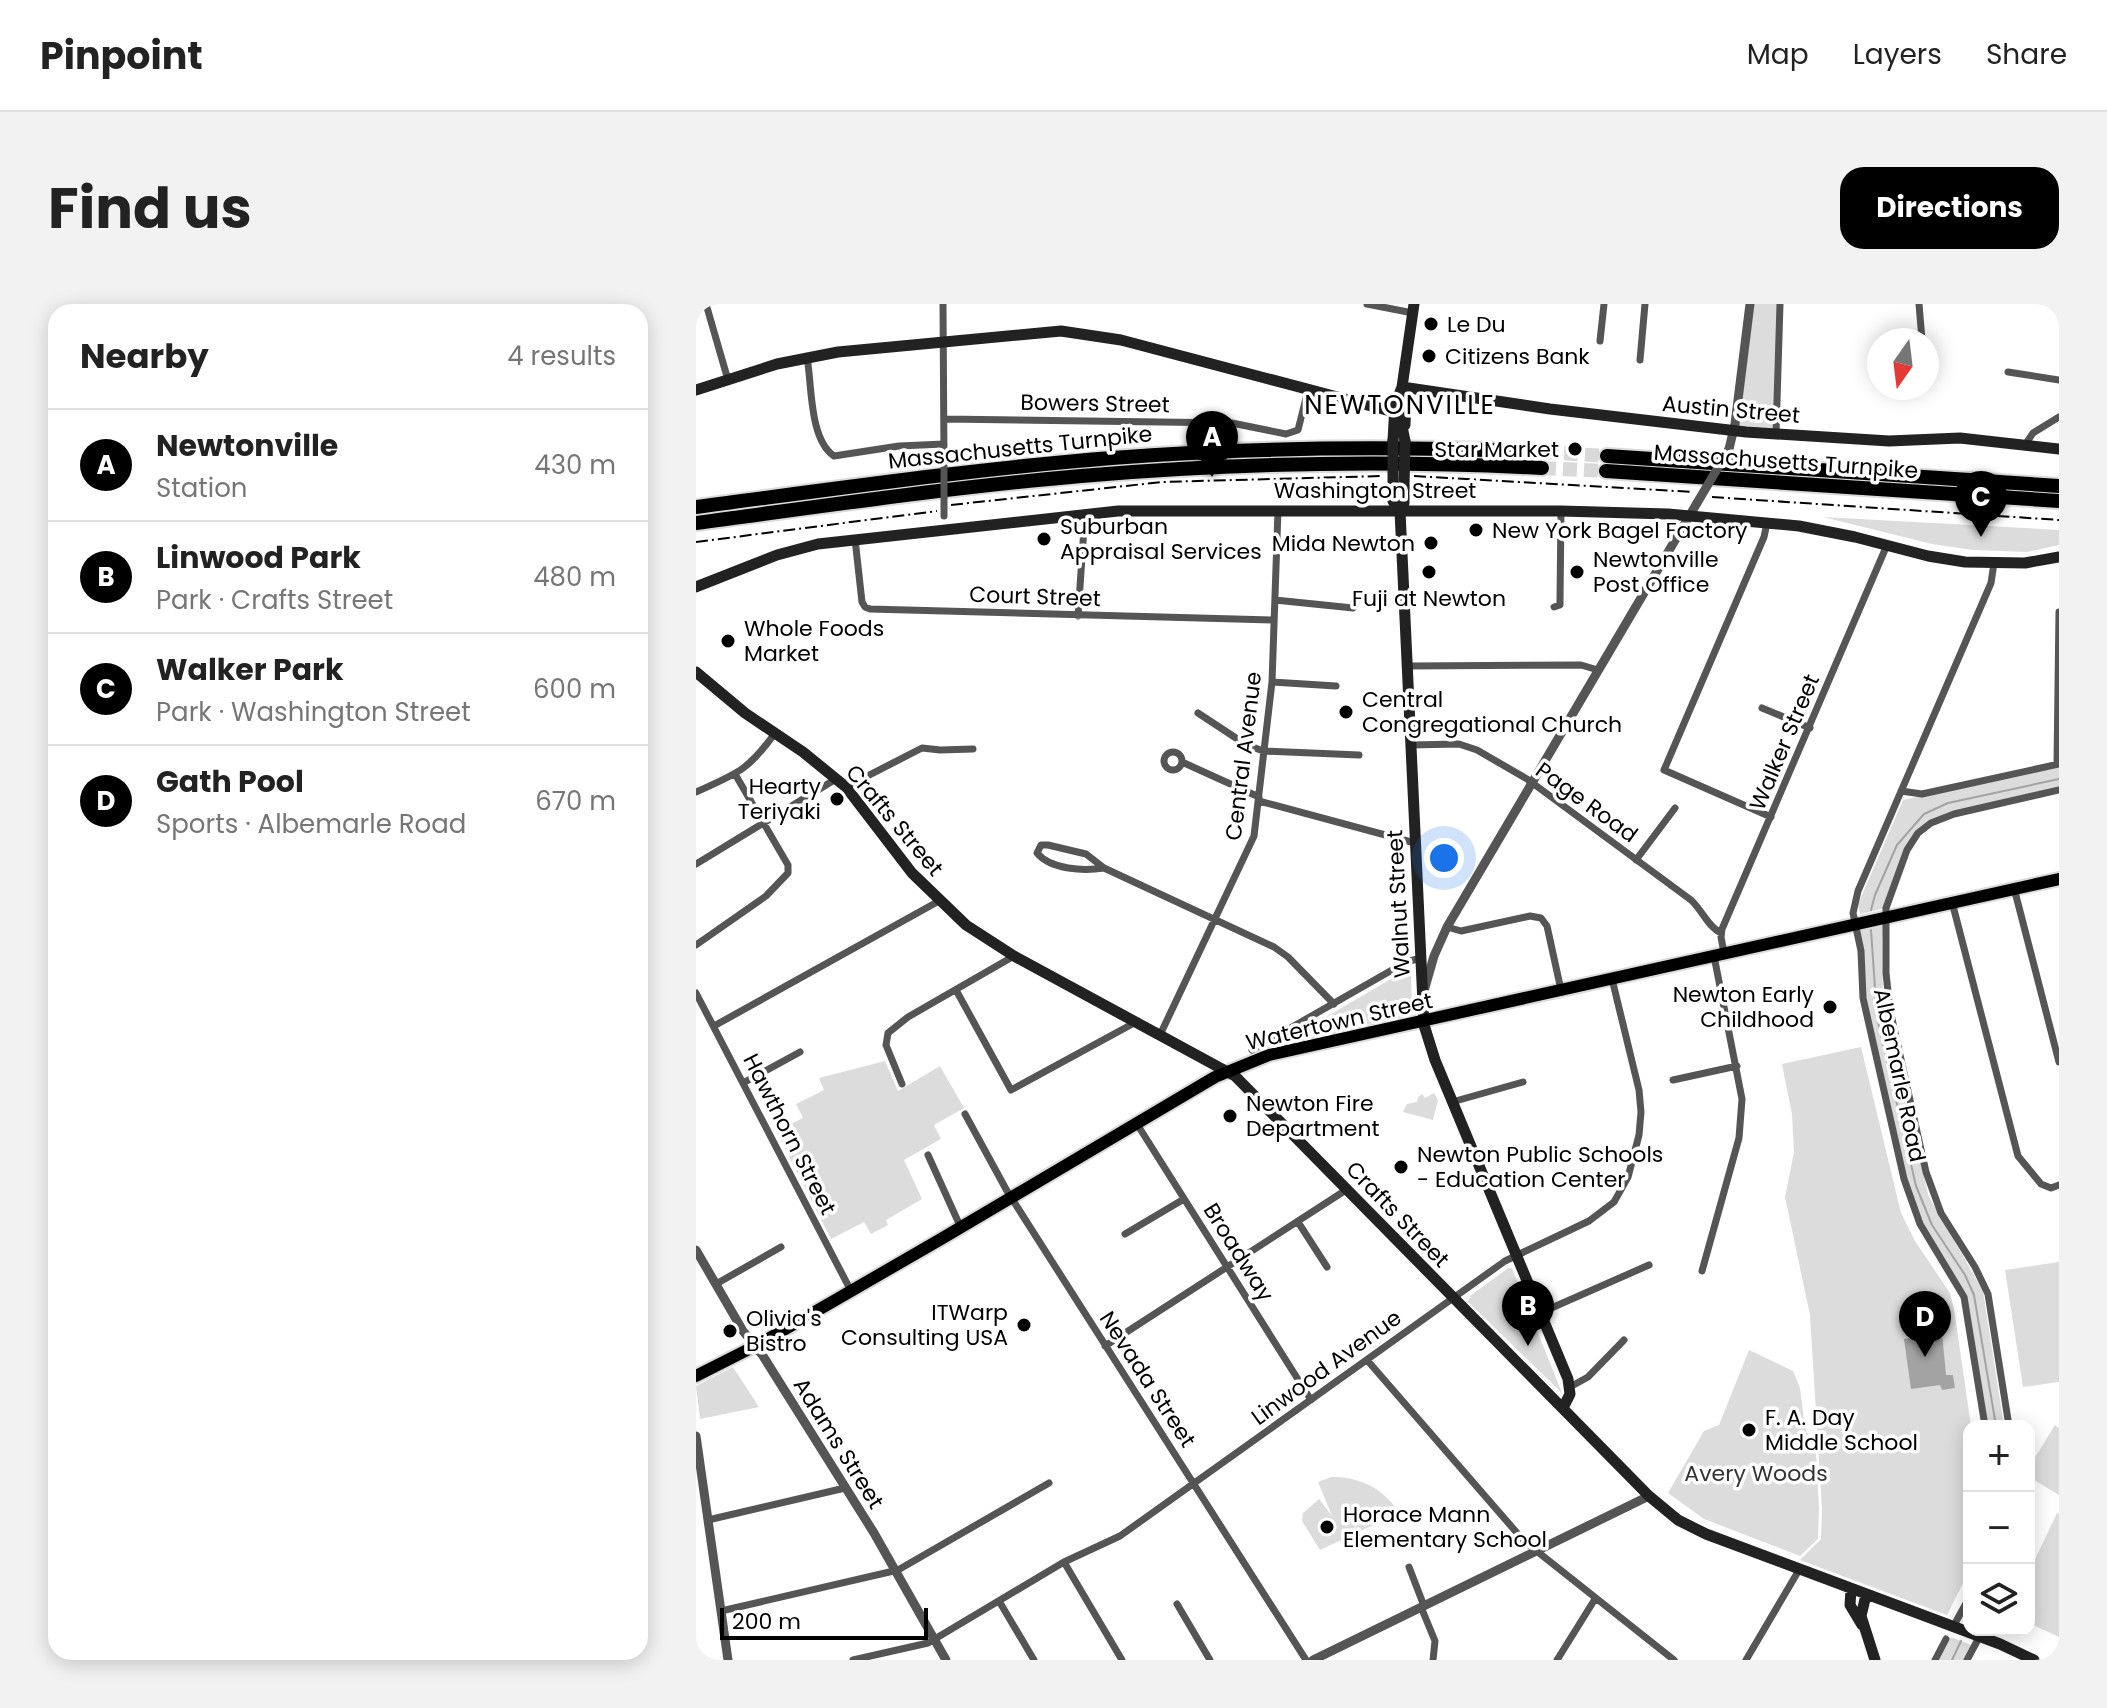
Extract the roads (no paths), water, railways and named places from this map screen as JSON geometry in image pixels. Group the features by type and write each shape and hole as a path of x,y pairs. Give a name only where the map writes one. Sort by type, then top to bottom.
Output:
{"highway":[{"name":"Massachusetts Turnpike","path":"696,507 985,470 1151,455 1342,448 1542,460 1160,470 994,485 696,523"},
{"name":"Massachusetts Turnpike","path":"2059,486 1606,463 2059,501"}],"main road":[{"name":"Walnut Street","path":"1413,308 1402,387 1406,400 1399,441 1398,487 1393,501 1400,511 1424,1021 1435,1060 1570,1387"},
{"path":"696,390 807,357 1025,333 1082,332 1394,412"},
{"name":"Walnut Street","path":"1399,441 1394,412 1397,393 1402,387"},
{"name":"Austin Street","path":"1402,387 1734,431 1889,441 1960,438 2059,449"},
{"name":"Washington Street","path":"696,587 792,550 945,523 1085,513 1278,510 1561,511 1689,515 1811,528 1946,560 2029,563 2059,559"},
{"name":"Crafts Street","path":"698,676 841,783 899,859 966,925 1014,956 1238,1078 1452,1298 1646,1493 1673,1516 1695,1529 1799,1570 1963,1629"},
{"name":"Watertown Street","path":"696,1376 755,1346 961,1228 1227,1071 1269,1055 2059,879"},
{"path":"1563,1408 1570,1387"},
{"path":"1851,1590 1851,1609 1864,1628"},
{"path":"1866,1595 1861,1613 1872,1659"},
{"name":"Crafts Street","path":"1987,1636 2034,1660"}],"street":[{"path":"706,304 728,380"},
{"path":"943,304 945,523"},
{"path":"1367,304 1413,308"},
{"path":"1600,341 1604,304"},
{"path":"1640,360 1645,304"},
{"path":"1422,1000 1445,930 1729,449 1750,304"},
{"path":"1776,434 1780,304"},
{"path":"1919,304 1921,328"},
{"path":"807,357 814,415 824,445 834,456 899,446 944,444"},
{"path":"2008,372 2059,380"},
{"name":"Bowers Street","path":"944,419 1232,423 1286,434 1298,430 1308,390"},
{"path":"2025,445 2033,433 2059,417"},
{"name":"Central Avenue","path":"1160,1035 1253,843 1272,682 1278,510"},
{"path":"1554,607 1560,605 1561,511"},
{"path":"1078,616 1085,513"},
{"path":"1767,523 1765,535 1664,770 1771,817"},
{"name":"Court Street","path":"855,539 862,602 867,609 1274,620"},
{"name":"Walker Street","path":"1721,933 1887,545"},
{"name":"Albemarle Road","path":"1984,1420 1964,1297 1923,1230 1905,1186 1865,1011 1860,947 1853,910 1856,896 1992,580 1994,563"},
{"path":"1275,600 1353,608"},
{"path":"1901,791 1922,794 2058,764 2059,612"},
{"path":"1408,666 1584,665 1598,670"},
{"path":"1272,682 1336,686"},
{"path":"1762,708 1810,728"},
{"path":"1198,713 1245,744 1263,751 1359,755"},
{"path":"696,792 755,761 775,733"},
{"name":"Page Road","path":"1410,745 1468,745 1531,783 1695,904 1713,929 1721,933"},
{"path":"696,864 764,823 841,783 922,748 973,749"},
{"path":"1182,762 1259,799 1415,843"},
{"path":"696,945 776,887 788,873 788,865 735,774"},
{"name":"Albemarle Road","path":"2008,1420 1988,1294 1944,1218 1926,1172 1890,1010 1885,917 1887,901 1904,857 1924,828 1954,814 2059,790"},
{"path":"1636,860 1675,808"},
{"path":"1104,868 1085,871 1042,859 1037,853 1041,845 1048,845 1086,854 1104,868 1285,954 1334,1004"},
{"path":"2014,888 2059,1062"},
{"path":"714,1026 939,901"},
{"path":"1952,902 2017,1154 2043,1185 2050,1188 2059,1185"},
{"path":"1420,943 1435,940 1445,930 1461,931 1530,916 1541,918 1548,928 1561,990"},
{"path":"1702,1271 1740,1133 1742,1094 1719,955 1721,933"},
{"path":"902,1084 888,1053 888,1033 908,1017 1014,956"},
{"path":"1252,1050 1406,962 1421,958"},
{"name":"Linwood Avenue","path":"853,1660 880,1657 934,1640 1064,1562 1120,1536 1452,1298 1516,1255 1597,1216 1617,1199 1626,1180 1640,1131 1641,1103 1612,979"},
{"path":"956,990 1011,1090 1136,1022"},
{"name":"Hawthorn Street","path":"696,993 851,1291"},
{"path":"696,1015 704,1009"},
{"path":"743,1083 800,1052"},
{"path":"1673,1080 1737,1066"},
{"path":"1452,1102 1523,1082"},
{"name":"Nevada Street","path":"965,1114 1011,1198 1306,1660"},
{"name":"Broadway","path":"1137,1124 1311,1400"},
{"path":"928,1155 961,1228"},
{"path":"1105,1346 1346,1190"},
{"path":"1125,1234 1184,1199"},
{"path":"1298,1222 1327,1267"},
{"path":"716,1284 781,1247"},
{"name":"Adams Street","path":"697,1252 874,1533 946,1660"},
{"path":"1540,1313 1649,1265"},
{"path":"1570,1387 1588,1377 1624,1340"},
{"path":"1367,1360 1521,1538 1674,1660"},
{"path":"696,1436 728,1660"},
{"path":"721,1611 894,1572 1049,1483"},
{"path":"708,1520 845,1488"},
{"path":"1313,1660 1625,1508 1646,1493"},
{"path":"1064,1562 1122,1660"},
{"path":"1409,1567 1435,1641 1433,1660"},
{"path":"1746,1660 1799,1570"},
{"path":"1557,1660 1595,1599"},
{"path":"999,1601 1034,1660"},
{"path":"1177,1604 1210,1660"},
{"path":"1953,1627 1963,1609"},
{"path":"1967,1660 1979,1636"},
{"path":"1935,1660 1946,1639"}],"waterway":[{"path":"1871,910 1897,845 1924,814 1948,803 2059,779"},
{"path":"1871,930 1877,1017 1916,1186 1932,1225 1965,1275 1974,1295 1995,1420"},
{"path":"1952,1660 1961,1641"}],"tunnel":[{"path":"1543,452 1607,456"},
{"path":"1542,468 1606,471"}],"railway":[{"path":"951,505 1162,482 1382,476"},
{"path":"1414,476 1693,492"},
{"path":"1712,497 2059,520"},
{"path":"696,542 937,511"}],"place":[{"name":"Le Du","path":"1431,324"},
{"name":"Citizens Bank","path":"1429,356"},
{"name":"Star Market","path":"1575,449"},
{"name":"Newtonville","path":"1212,477"},
{"name":"New York Bagel Factory","path":"1476,530"},
{"name":"Walker Park","path":"1981,537"},
{"name":"Suburban Appraisal Services","path":"1044,539"},
{"name":"Mida Newton","path":"1431,543"},
{"name":"Fuji at Newton","path":"1429,572"},
{"name":"Newtonville Post Office","path":"1577,572"},
{"name":"Whole Foods Market","path":"728,641"},
{"name":"Central Congregational Church","path":"1346,712"},
{"name":"Hearty Teriyaki","path":"837,799"},
{"name":"Newton Early Childhood","path":"1830,1007"},
{"name":"Newton Fire Department","path":"1230,1116"},
{"name":"Newton Public Schools - Education Center","path":"1401,1167"},
{"name":"ITWarp Consulting USA","path":"1024,1325"},
{"name":"Olivia's Bistro","path":"730,1331"},
{"name":"Linwood Park","path":"1528,1346"},
{"name":"Gath Pool","path":"1925,1357"},
{"name":"F. A. Day Middle School","path":"1749,1430"},
{"name":"Horace Mann Elementary School","path":"1327,1527"}],"district":[{"name":"NEWTONVILLE","path":"1400,405"}],"park label":[{"name":"Avery Woods","path":"1756,1473"}]}
